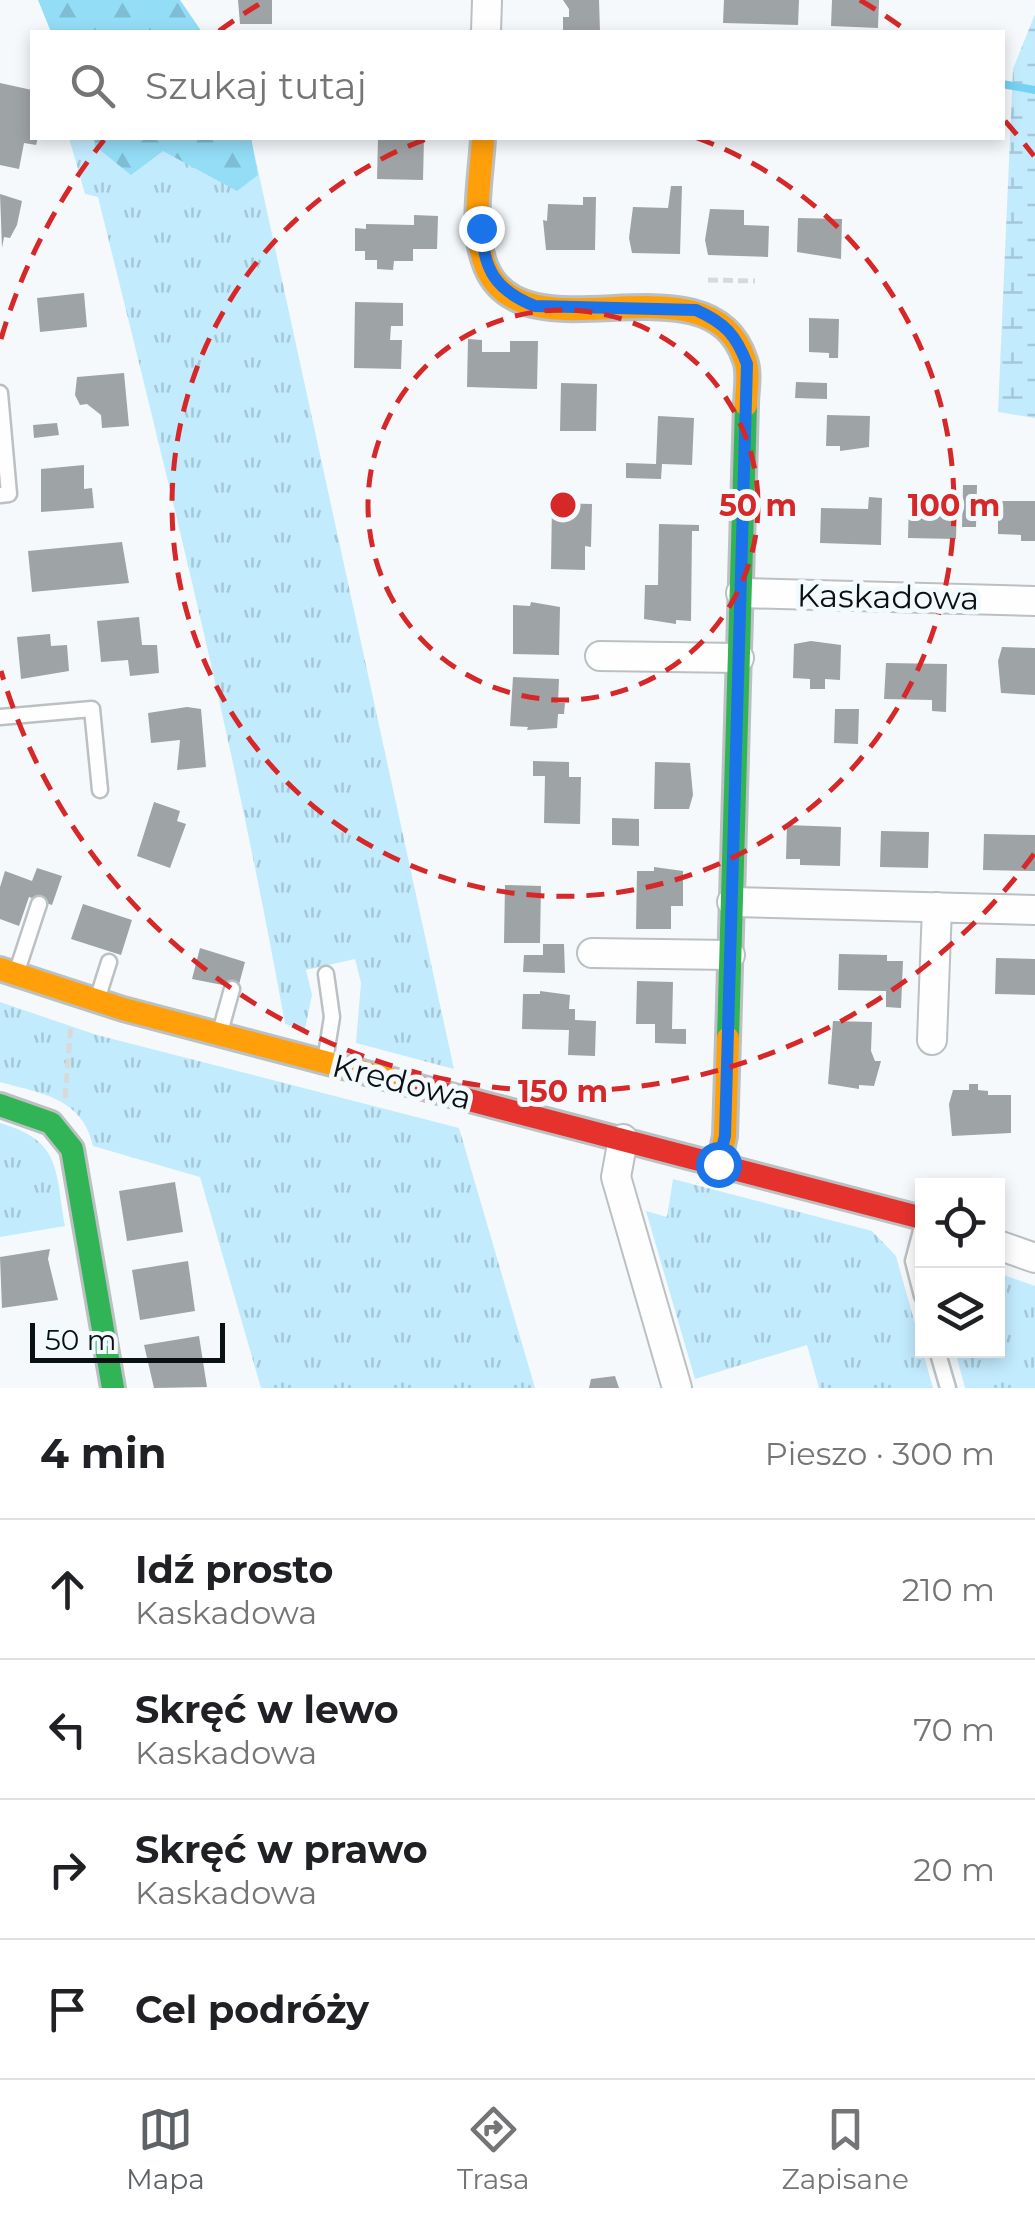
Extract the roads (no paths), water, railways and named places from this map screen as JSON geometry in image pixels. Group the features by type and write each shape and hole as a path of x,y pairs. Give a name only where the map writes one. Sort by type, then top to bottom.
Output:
{"street":[{"path":"486,30 487,0"},
{"path":"483,140 484,260 495,283 513,297 535,306 696,310 720,321 738,339 747,364 725,1136 718,1164"},
{"name":"Kaskadowa","path":"741,593 1035,601"},
{"path":"600,656 739,658"},
{"path":"732,902 1035,910"},
{"path":"932,1040 937,907"},
{"path":"592,953 730,954"},
{"name":"Kredowa","path":"8,971 220,1035 915,1216"},
{"path":"0,1104 47,1118 63,1130 72,1149 113,1388"},
{"path":"622,1139 616,1177 676,1388"},
{"path":"1005,1247 1035,1258"}],"lane":[{"path":"0,393 9,494 0,495"},
{"path":"0,717 92,709 100,790"},
{"path":"8,971 39,904"},
{"path":"96,1000 109,962"},
{"path":"325,1062 332,1017 326,974"},
{"path":"220,1035 232,989"},
{"path":"940,1358 948,1388"}],"waterway":[{"path":"1005,85 1035,90"}]}
